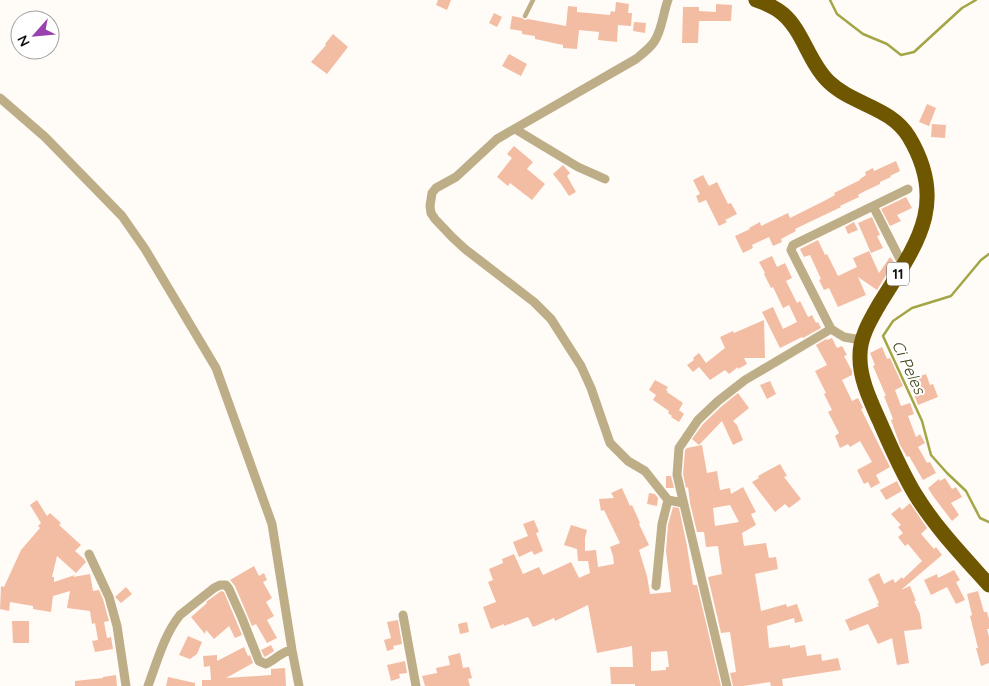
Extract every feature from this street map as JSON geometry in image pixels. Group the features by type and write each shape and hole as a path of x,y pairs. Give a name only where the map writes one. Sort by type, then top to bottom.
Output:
{"highway":[{"name":"11","path":"756,0 784,14 797,32 815,65 835,88 891,117 908,135 922,167 928,199 925,219 904,266 874,313 861,340 860,364 868,394 887,438 915,494 939,528 989,585"}],"street":[{"path":"668,0 658,35 648,50 636,59 490,144 456,177 436,188 432,193 430,206 431,213 439,225 465,249 534,302 551,319 588,381 610,443 628,461 645,471 668,500 683,503"},
{"path":"0,98 45,137 122,216 145,249 216,368 272,524 299,686"},
{"path":"514,129 578,167 604,179"},
{"path":"861,340 844,336 831,329 791,250 793,245 908,189"},
{"path":"873,206 904,266"},
{"path":"727,686 677,475 680,448 698,420 718,401 745,380 831,329"},
{"path":"656,586 662,524 668,500"},
{"path":"89,554 109,597 117,626 126,686"},
{"path":"148,686 168,636 180,615 220,585 226,585 228,589 242,618 258,661 266,664 292,650"},
{"path":"403,615 416,686"}],"lane":[{"path":"525,16 533,0"}],"building":[{"path":"438,0 451,0 447,10 436,5"},
{"path":"616,2 629,4 628,13 632,13 631,26 618,25 617,42 598,40 599,32 579,30 577,49 563,48 563,45 535,39 535,36 522,34 522,31 510,29 512,16 525,20 566,26 568,6 577,7 577,12 610,15 611,11 615,12"},
{"path":"716,4 732,5 731,21 699,21 698,43 682,43 683,7 699,7 699,11 716,12"},
{"path":"494,13 502,17 497,27 489,23"},
{"path":"634,22 646,23 645,33 633,31"},
{"path":"333,34 348,47 327,74 311,62"},
{"path":"509,54 527,64 521,76 502,66"},
{"path":"927,104 936,108 929,126 919,122"},
{"path":"932,124 946,125 945,138 931,137"},
{"path":"514,146 533,162 527,169 545,184 532,200 510,183 508,186 497,177 512,158 507,154"},
{"path":"896,161 900,171 858,195 859,197 795,229 796,231 781,239 782,242 773,246 769,237 752,245 753,248 743,253 735,236 760,222 761,226 788,213 790,218 860,180 866,175 865,172 873,168 874,171"},
{"path":"563,165 570,173 567,176 576,192 569,196 553,174"},
{"path":"703,175 709,186 717,182 728,204 731,203 737,214 725,220 727,222 719,226 706,200 699,203 696,196 700,194 693,180"},
{"path":"906,197 912,208 897,215 901,221 890,226 881,209"},
{"path":"872,217 880,235 877,236 883,248 871,253 858,223"},
{"path":"854,222 858,230 848,234 845,227"},
{"path":"818,240 838,276 857,267 853,258 869,251 879,273 890,257 894,262 877,290 858,277 866,295 838,307 829,288 824,290 810,255 804,257 800,249"},
{"path":"772,256 777,267 785,263 792,278 786,281 797,303 800,301 808,317 812,315 821,328 780,348 762,312 773,307 783,329 797,322 789,305 783,308 759,262"},
{"path":"764,320 765,358 744,358 747,364 738,369 738,367 729,374 725,370 710,380 699,367 693,372 687,365 699,353 706,363 725,348 720,337"},
{"path":"832,338 837,348 842,346 847,355 844,356 852,371 852,375 842,380 852,401 858,398 863,408 861,409 890,467 876,475 880,483 871,488 868,482 864,484 857,470 872,462 860,441 850,447 848,444 840,448 835,436 839,433 828,412 832,410 815,371 827,365 816,345"},
{"path":"882,347 887,359 890,358 903,386 895,390 901,406 910,403 914,414 908,416 916,437 920,434 925,443 918,447 927,463 930,462 936,473 923,480 900,445 884,396 886,396 873,366 875,365 870,353"},
{"path":"926,374 930,385 933,384 938,397 918,405 909,380"},
{"path":"655,380 668,387 667,392 683,403 679,410 684,414 679,422 671,417 668,413 669,411 653,400 656,395 649,390"},
{"path":"770,381 776,394 767,399 760,385"},
{"path":"738,393 749,408 733,421 737,425 743,440 733,445 722,421 699,445 692,439 703,424"},
{"path":"702,445 707,473 717,471 720,490 730,488 731,494 743,487 756,512 751,514 756,525 742,533 744,546 766,543 769,558 776,557 778,569 755,574 761,611 786,604 787,607 797,604 803,621 795,623 794,618 767,626 769,648 790,645 790,648 805,645 807,656 821,654 822,661 838,658 841,670 782,679 783,686 771,686 770,682 733,686 730,673 736,672 730,632 721,633 708,577 722,574 718,546 706,547 704,532 697,532 688,487 686,488 683,474 685,450","holes":["730,505 739,522 715,526 713,508"]},
{"path":"780,464 787,476 784,477 801,499 789,508 785,504 775,512 752,482 759,478 758,476"},
{"path":"666,476 671,476 674,488 666,488"},
{"path":"945,478 952,489 956,487 962,497 951,503 959,515 952,521 928,488 939,479 940,481"},
{"path":"897,481 902,491 886,500 880,490"},
{"path":"622,488 630,506 632,505 649,545 639,550 650,594 671,592 666,551 668,525 673,507 679,508 693,585 697,585 721,686 635,686 635,684 611,684 610,667 633,667 632,646 597,653 588,605 555,621 554,618 533,627 528,617 491,629 483,607 496,602 488,582 493,580 489,569 503,563 502,559 514,554 523,574 539,567 543,575 571,562 579,578 590,573 588,561 578,561 577,549 564,545 571,525 587,530 585,551 596,550 598,567 614,564 610,547 620,543 604,510 601,511 599,499 614,498 611,493","holes":["667,651 669,667 666,667 666,670 651,671 651,652"]},
{"path":"649,493 655,494 658,498 657,506 647,504"},
{"path":"37,500 47,516 50,513 61,523 59,525 81,545 75,551 86,562 76,573 57,556 52,577 54,577 54,582 75,575 73,577 90,574 93,591 99,590 103,599 109,621 104,622 107,638 111,637 113,649 95,652 92,641 98,640 95,623 92,624 90,611 67,608 70,591 53,596 51,612 33,609 33,606 10,602 9,611 0,609 1,586 4,587 21,550 40,528 38,526 41,523 30,505"},
{"path":"910,503 927,528 921,534 942,555 901,590 910,586 920,614 922,629 904,631 909,663 897,665 892,638 878,644 868,624 850,631 845,620 879,606 868,579 879,573 884,584 893,579 895,583 902,577 903,579 922,561 908,544 905,546 898,537 903,533 898,527 901,525 891,514 900,507 902,510"},
{"path":"534,520 539,532 536,533 543,551 534,555 532,551 519,557 513,542 528,536 523,524"},
{"path":"254,566 259,576 264,573 267,580 263,582 272,598 266,602 274,616 267,620 277,638 267,643 256,624 252,626 235,586 230,580"},
{"path":"954,570 960,580 956,582 965,600 956,604 947,587 931,595 924,580 937,574 938,578"},
{"path":"126,587 132,594 121,603 115,597"},
{"path":"221,591 224,592 242,635 235,638 229,626 214,639 206,630 205,634 191,617 206,602"},
{"path":"978,591 984,612 987,612 989,619 989,629 987,629 989,637 989,663 981,666 967,594"},
{"path":"398,620 402,644 393,646 394,649 387,651 384,640 391,638 387,622"},
{"path":"12,621 29,621 29,643 13,643"},
{"path":"467,622 469,632 460,634 458,624"},
{"path":"188,636 202,642 197,654 190,659 179,655"},
{"path":"271,645 274,651 265,657 261,650"},
{"path":"244,647 253,663 226,678 271,675 271,669 285,668 286,686 202,686 202,680 211,680 210,666 204,667 203,656 217,655 217,661"},
{"path":"460,653 463,668 469,667 472,678 468,679 470,686 425,686 422,676 437,673 436,668 450,665 448,656"},
{"path":"405,661 407,673 399,674 400,678 391,681 387,665"},
{"path":"116,675 117,686 75,686 75,681"},
{"path":"168,677 195,683 195,686 166,686"}],"waterway":[{"name":"Ci Peles","path":"830,0 837,14 863,34 887,44 901,55 914,52 962,8 976,0"},
{"name":"Ci Peles","path":"989,254 981,260 951,296 912,308 893,321 883,336 922,421 931,455 966,491 980,518 989,522"}]}
